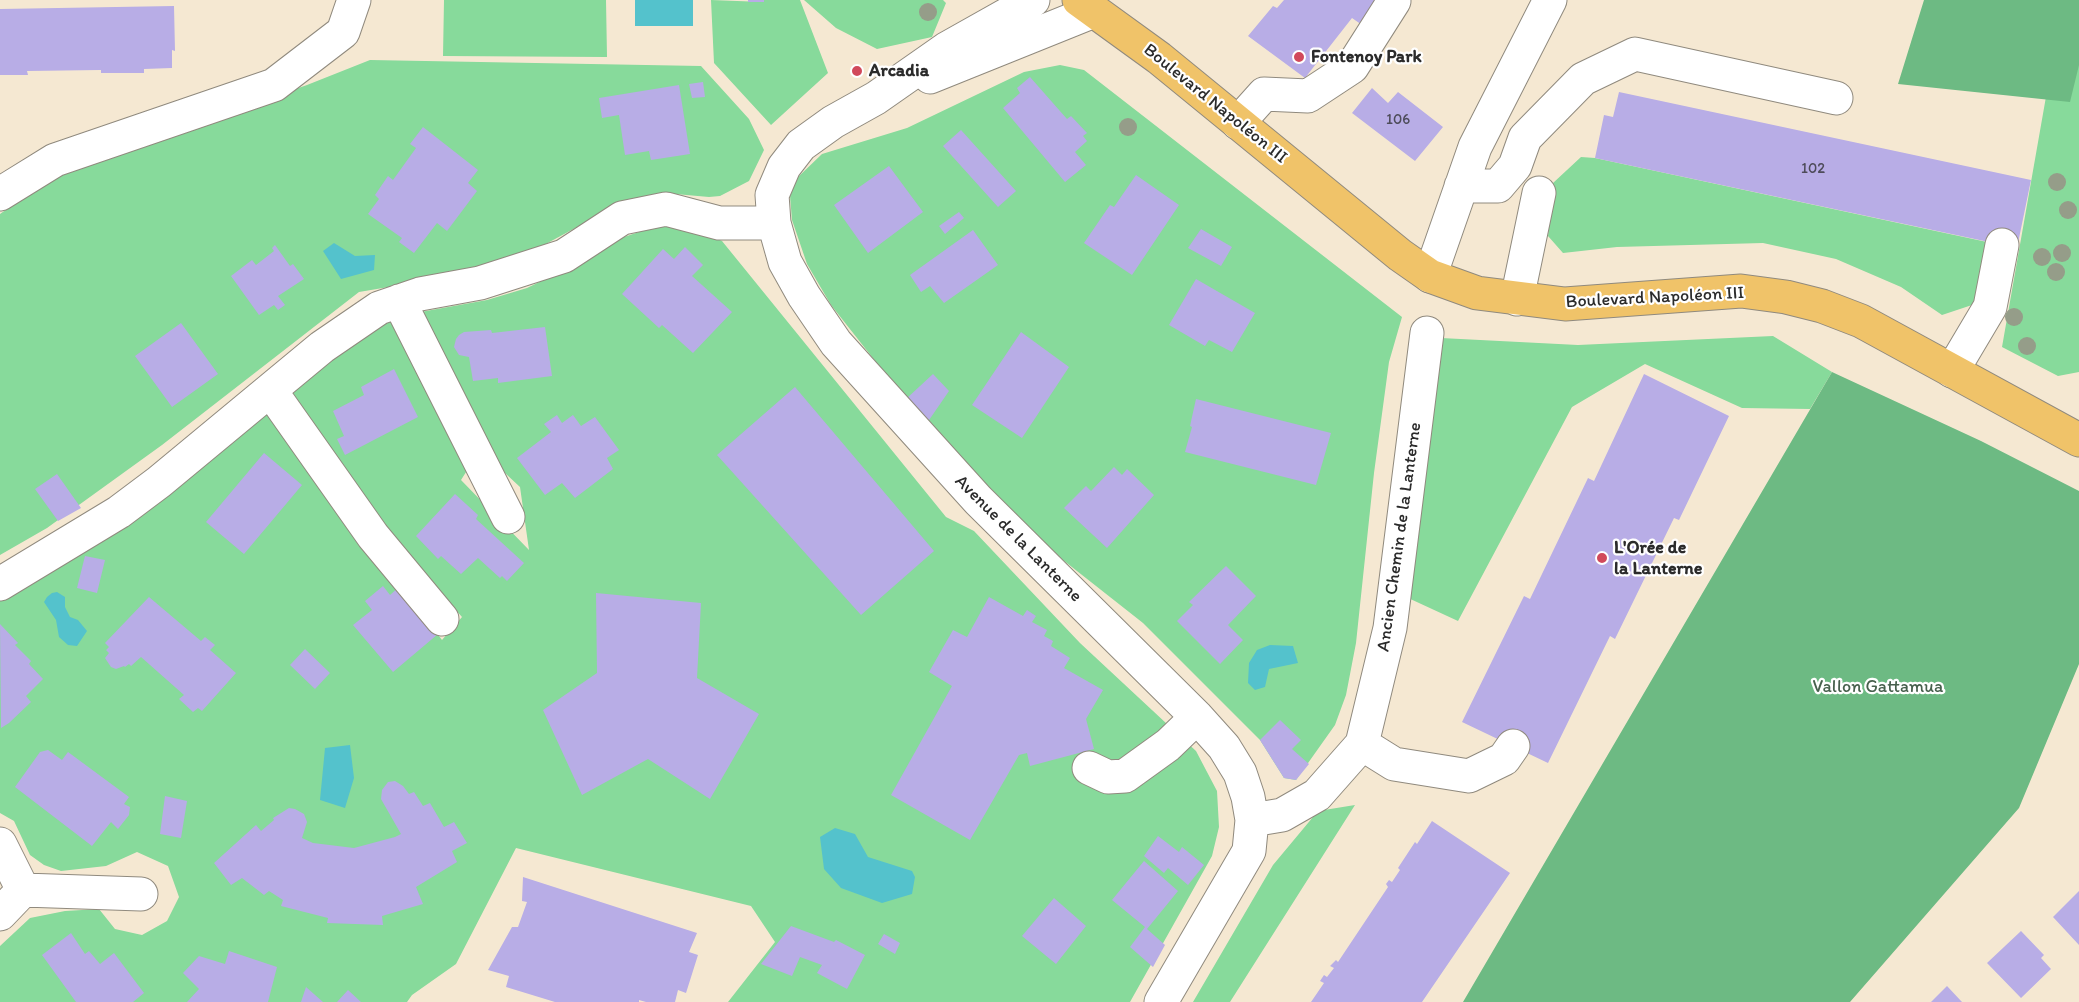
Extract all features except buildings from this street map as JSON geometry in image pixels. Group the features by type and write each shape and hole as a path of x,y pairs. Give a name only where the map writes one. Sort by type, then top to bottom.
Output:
{"main road":[{"name":"Boulevard Napoléon III","path":"1095,4 1400,255 1430,276 1477,293 1565,304 1741,291 1786,297 1822,306 1862,321 2079,440"}],"street":[{"path":"0,194 55,160 274,85 343,32 354,0"},
{"name":"Avenue de la Lanterne","path":"1033,0 946,49 876,98 833,122 801,146 784,167 772,195 774,223 785,262 804,296 836,343 978,500 1197,717 1224,747 1240,773 1248,797 1252,820 1249,850 1161,1002"},
{"path":"1430,276 1475,147 1550,0"},
{"path":"1238,123 1264,94 1308,96 1352,67 1394,1"},
{"name":"Avenue de la Lanterne","path":"876,98 1095,4"},
{"path":"1461,186 1498,186 1515,166 1525,138 1582,80 1635,54 1836,98"},
{"path":"1517,299 1539,194"},
{"path":"0,584 119,512 159,482 322,347 379,308 420,294 480,283 564,256 622,218 666,210 719,223 774,223"},
{"path":"1952,371 1990,307 2002,245"},
{"path":"399,301 508,518"},
{"name":"Ancien Chemin de la Lanterne","path":"1252,820 1282,815 1317,795 1362,744 1390,628 1427,333"},
{"path":"270,390 373,536 442,619"},
{"path":"1089,768 1108,777 1125,776 1168,745 1197,717"},
{"path":"1362,744 1394,764 1469,776 1504,759 1513,746"},
{"path":"0,844 23,890"},
{"path":"0,914 23,890 141,894"}],"green space":[{"path":"444,0 606,0 607,57 443,56"},
{"path":"711,0 763,2 764,0 800,0 828,73 771,125 714,63"},
{"path":"804,0 943,0 946,3 932,37 877,49 836,28"},
{"path":"1924,0 2079,0 2079,65 2070,102 1898,84"},
{"path":"2063,0 2079,0 2079,372 2058,376 2002,347"},
{"path":"370,60 701,66 749,119 764,150 749,181 720,196 664,193 627,202 520,258 466,274 359,292 162,445 47,528 0,555 0,214 56,174 307,85"},
{"path":"1060,65 1084,70 1402,317 1389,362 1374,473 1356,643 1346,695 1335,725 1296,780 1284,778 1260,740 1143,623 1063,560 939,442 831,305 807,264 792,220 790,196 797,178 822,154 907,128 1024,72"},
{"path":"1581,157 1595,158 1987,242 1978,303 1942,315 1901,287 1836,259 1763,243 1617,247 1563,253 1548,236 1553,183"},
{"path":"654,227 690,227 722,241 946,517 974,531 1080,643 1196,751 1217,791 1219,827 1212,856 1130,1002 728,1002 775,942 751,906 516,848 456,964 412,995 407,1002 0,1002 0,946 30,918 65,911 99,909 115,929 142,935 167,921 179,897 168,866 137,852 106,866 61,871 44,865 30,855 14,821 0,813 0,590 265,406 442,640 462,617 384,529 281,394 374,321 397,319 473,461 461,480 529,550 520,487 477,447 415,313 487,300 527,288 624,237"},
{"path":"1773,336 1832,372 1810,409 1742,408 1645,364 1572,407 1458,621 1406,597 1441,338 1578,345"},
{"name":"Vallon Gattamua","path":"1832,372 1981,441 2079,491 2079,664 2019,808 1850,1002 1463,1002"},
{"path":"1355,805 1230,1002 1193,1002 1273,865 1318,811"}],"water":[{"path":"635,0 693,0 693,26 635,26"},
{"path":"334,243 355,256 375,255 374,270 341,279 323,251"},
{"path":"57,592 65,597 65,607 70,617 78,620 87,631 77,646 68,645 59,637 56,620 44,602 52,593"},
{"path":"1270,645 1293,646 1298,663 1269,669 1265,687 1255,690 1248,683 1249,663 1257,650"},
{"path":"350,745 354,778 345,808 320,800 325,748"},
{"path":"835,828 855,834 868,857 912,871 915,877 912,894 882,903 841,888 824,869 820,837"}],"place":[{"name":"Fontenoy Park","path":"1299,57"},
{"name":"Arcadia","path":"857,71"},
{"name":"L'Orée de la Lanterne","path":"1602,558"}]}
